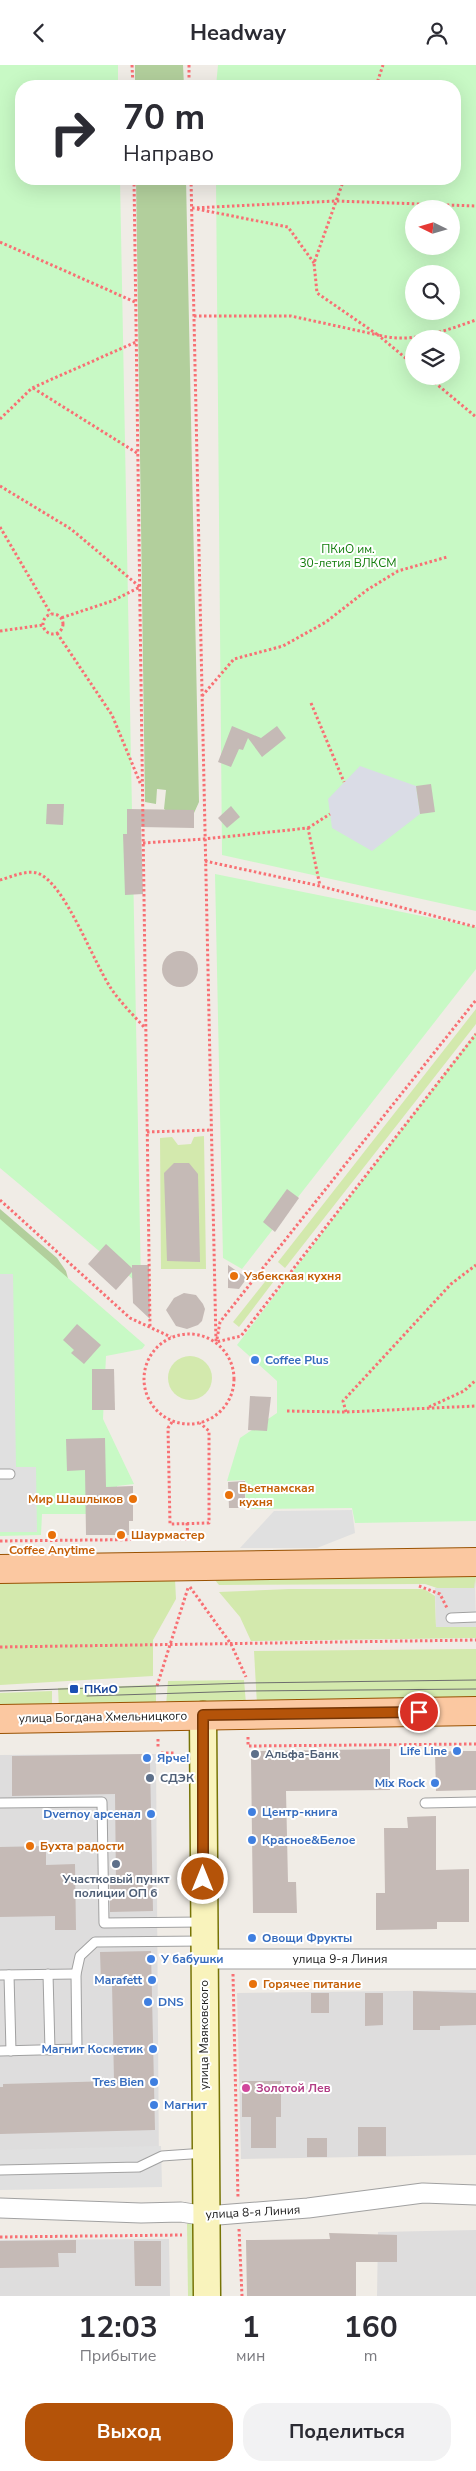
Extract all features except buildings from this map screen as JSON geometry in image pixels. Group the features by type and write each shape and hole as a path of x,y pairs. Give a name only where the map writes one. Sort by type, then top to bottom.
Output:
{"main road":[{"path":"0,1569 476,1562"},
{"name":"улица Богдана Хмельницкого","path":"0,1719 476,1711"},
{"name":"улица Маяковского","path":"203,1715 203,1940 207,2296"}],"street":[{"name":"улица 9-я Линия","path":"203,1940 233,1959 476,1959"},
{"name":"улица 8-я Линия","path":"0,2208 141,2213 182,2212 206,2216 308,2208 423,2193 476,2195"}],"lane":[{"path":"0,1474 10,1474"},
{"path":"451,1618 476,1617"},
{"path":"0,1803 102,1802 104,1923 203,1940"},
{"path":"425,1803 476,1802"},
{"path":"0,2051 77,2049 76,1974 80,1956 96,1942 203,1940"},
{"path":"48,1974 50,2050"},
{"path":"11,2051 4,1975 76,1974"},
{"path":"0,2170 139,2167 162,2156 205,2153"}],"path":[{"path":"132,65 132,80"},
{"path":"189,65 189,80"},
{"path":"378,80 383,65"},
{"path":"134,185 150,1328"},
{"path":"191,185 216,1342"},
{"path":"342,185 314,263 317,293 378,335 405,358"},
{"path":"192,208 336,201 476,206"},
{"path":"192,208 288,227 314,263"},
{"path":"0,242 135,302"},
{"path":"194,315 291,316 378,335 410,339 445,331 476,320"},
{"path":"0,419 32,388 136,342"},
{"path":"438,385 476,417"},
{"path":"32,388 137,453"},
{"path":"0,486 71,529 140,587"},
{"path":"0,527 50,614 61,618 112,601 140,587"},
{"path":"201,696 234,659 283,646 326,622 367,591 398,571 447,557"},
{"path":"50,614 44,619 43,625 50,634 57,633 63,624 61,618"},
{"path":"0,631 43,625"},
{"path":"57,633 112,715 142,787"},
{"path":"311,703 344,782"},
{"path":"143,843 204,839 308,828 330,814"},
{"path":"308,828 320,886"},
{"path":"205,861 320,886 476,927"},
{"path":"0,880 28,872 38,873 52,883 78,923 92,955 114,994 146,1029"},
{"path":"216,1342 220,1323 476,1000"},
{"path":"216,1342 241,1337 476,1034"},
{"path":"147,1132 211,1130"},
{"path":"0,1200 130,1318 171,1337"},
{"path":"346,1412 343,1401 451,1284 476,1265"},
{"path":"186,1333 202,1335 216,1342 226,1353 233,1366 235,1381 232,1395 225,1408 200,1423 186,1425 172,1421 159,1413 150,1401 144,1387 144,1372 154,1351 171,1337 186,1333"},
{"path":"428,1408 464,1391 476,1380"},
{"path":"287,1411 346,1412 476,1406"},
{"path":"172,1421 168,1428 170,1524 209,1523 209,1431 200,1423"},
{"path":"187,1523 188,1549"},
{"path":"0,1541 188,1539"},
{"path":"188,1585 198,1586"},
{"path":"188,1585 231,1644 246,1677"},
{"path":"157,1686 188,1585"},
{"path":"411,1586 421,1586 440,1594 451,1618"},
{"path":"0,1647 476,1640"},
{"path":"248,1735 248,1746 476,1744"},
{"path":"158,1739 158,1749"},
{"path":"161,1753 176,1753"},
{"path":"233,1959 238,2214 242,2296"},
{"path":"0,2237 182,2235"}],"shaded area":[{"path":"360,766 416,786 420,814 372,851 332,828 328,799"},
{"path":"0,1274 13,1274 16,1467 36,1467 37,1532 0,1532"},
{"path":"352,1510 355,1533 317,1548 240,1548 274,1511"},
{"path":"475,1581 476,1627 436,1627 435,1588 474,1588"},
{"path":"156,1754 159,2169 0,2170 0,1755"},
{"path":"476,1990 476,2155 241,2159 237,1993"},
{"path":"161,2146 162,2187 0,2190 0,2150"},
{"path":"476,2230 476,2296 377,2296 378,2232"},
{"path":"169,2239 170,2296 0,2296 0,2240"}],"green space":[{"path":"0,65 118,65 118,80 15,80 15,185 120,185 141,1286 0,1168"},
{"path":"135,65 183,65 184,80 135,80"},
{"name":"ПКиО им. 30-летия ВЛКСМ","path":"218,65 476,65 476,911 222,855 216,185 461,185 461,80 217,80"},
{"path":"136,185 186,185 199,802 194,813 183,816 164,809 166,790 157,789 156,804 145,802"},
{"path":"215,874 476,927 476,969 242,1269 223,1258"},
{"path":"476,1009 476,1024 285,1268 278,1262"},
{"path":"476,1032 476,1521 355,1523 352,1508 246,1509 245,1480 227,1481 240,1438 277,1413 277,1381 237,1345"},
{"path":"204,1136 206,1269 161,1269 160,1138 172,1137 178,1145 191,1144 194,1137"},
{"path":"0,1209 57,1258 66,1271 74,1300 0,1250"},
{"path":"0,1219 145,1345 142,1349 106,1356 103,1419 134,1484 117,1486 117,1514 42,1514 41,1535 0,1536"},
{"path":"272,1273 277,1277 239,1327 233,1322"},
{"path":"190,1356 202,1360 208,1366 212,1378 208,1390 202,1396 190,1400 178,1396 172,1390 168,1378 172,1366 178,1360"},
{"path":"476,1576 475,1588 437,1588 425,1584 219,1585 215,1580"},
{"path":"175,1579 176,1599 153,1640 153,1676 0,1685 0,1582"},
{"path":"289,1589 424,1589 435,1596 436,1627 476,1627 476,1638 251,1641 240,1617 219,1592"},
{"path":"476,1649 476,1698 257,1705 254,1651"},
{"path":"244,1680 246,1704 166,1706 168,1681"},
{"path":"156,1685 156,1706 59,1710 58,1688"},
{"path":"52,1691 52,1706 0,1707 0,1693"},
{"path":"190,2221 195,2223 198,2296 188,2296 187,2224"}],"tram line":[{"path":"0,1691 247,1683 476,1680"},
{"path":"87,1696 247,1691 476,1689"}],"place":[{"name":"Узбекская кухня","path":"234,1276"},
{"name":"Coffee Plus","path":"255,1360"},
{"name":"Вьетнамская кухня","path":"229,1495"},
{"name":"Мир Шашлыков","path":"133,1499"},
{"name":"Coffee Anytime","path":"52,1535"},
{"name":"Шаурмастер","path":"121,1535"},
{"name":"ПКиО","path":"74,1689"},
{"name":"Life Line","path":"457,1751"},
{"name":"Альфа-Банк","path":"255,1754"},
{"name":"Ярче!","path":"147,1758"},
{"name":"СДЭК","path":"150,1778"},
{"name":"Mix Rock","path":"435,1783"},
{"name":"Центр-книга","path":"252,1812"},
{"name":"Dvernoy арсенал","path":"151,1814"},
{"name":"Красное&Белое","path":"252,1840"},
{"name":"Бухта радости","path":"30,1846"},
{"name":"Участковый пункт полиции ОП 6","path":"116,1864"},
{"name":"Овощи Фрукты","path":"252,1938"},
{"name":"У бабушки","path":"151,1959"},
{"name":"Marafett","path":"152,1980"},
{"name":"Горячее питание","path":"253,1984"},
{"name":"DNS","path":"148,2002"},
{"name":"Магнит Косметик","path":"153,2049"},
{"name":"Tres Bien","path":"154,2082"},
{"name":"Золотой Лев","path":"246,2088"},
{"name":"Магнит","path":"154,2105"}],"route":[{"path":"203,1879 203,1715 419,1712"}]}
